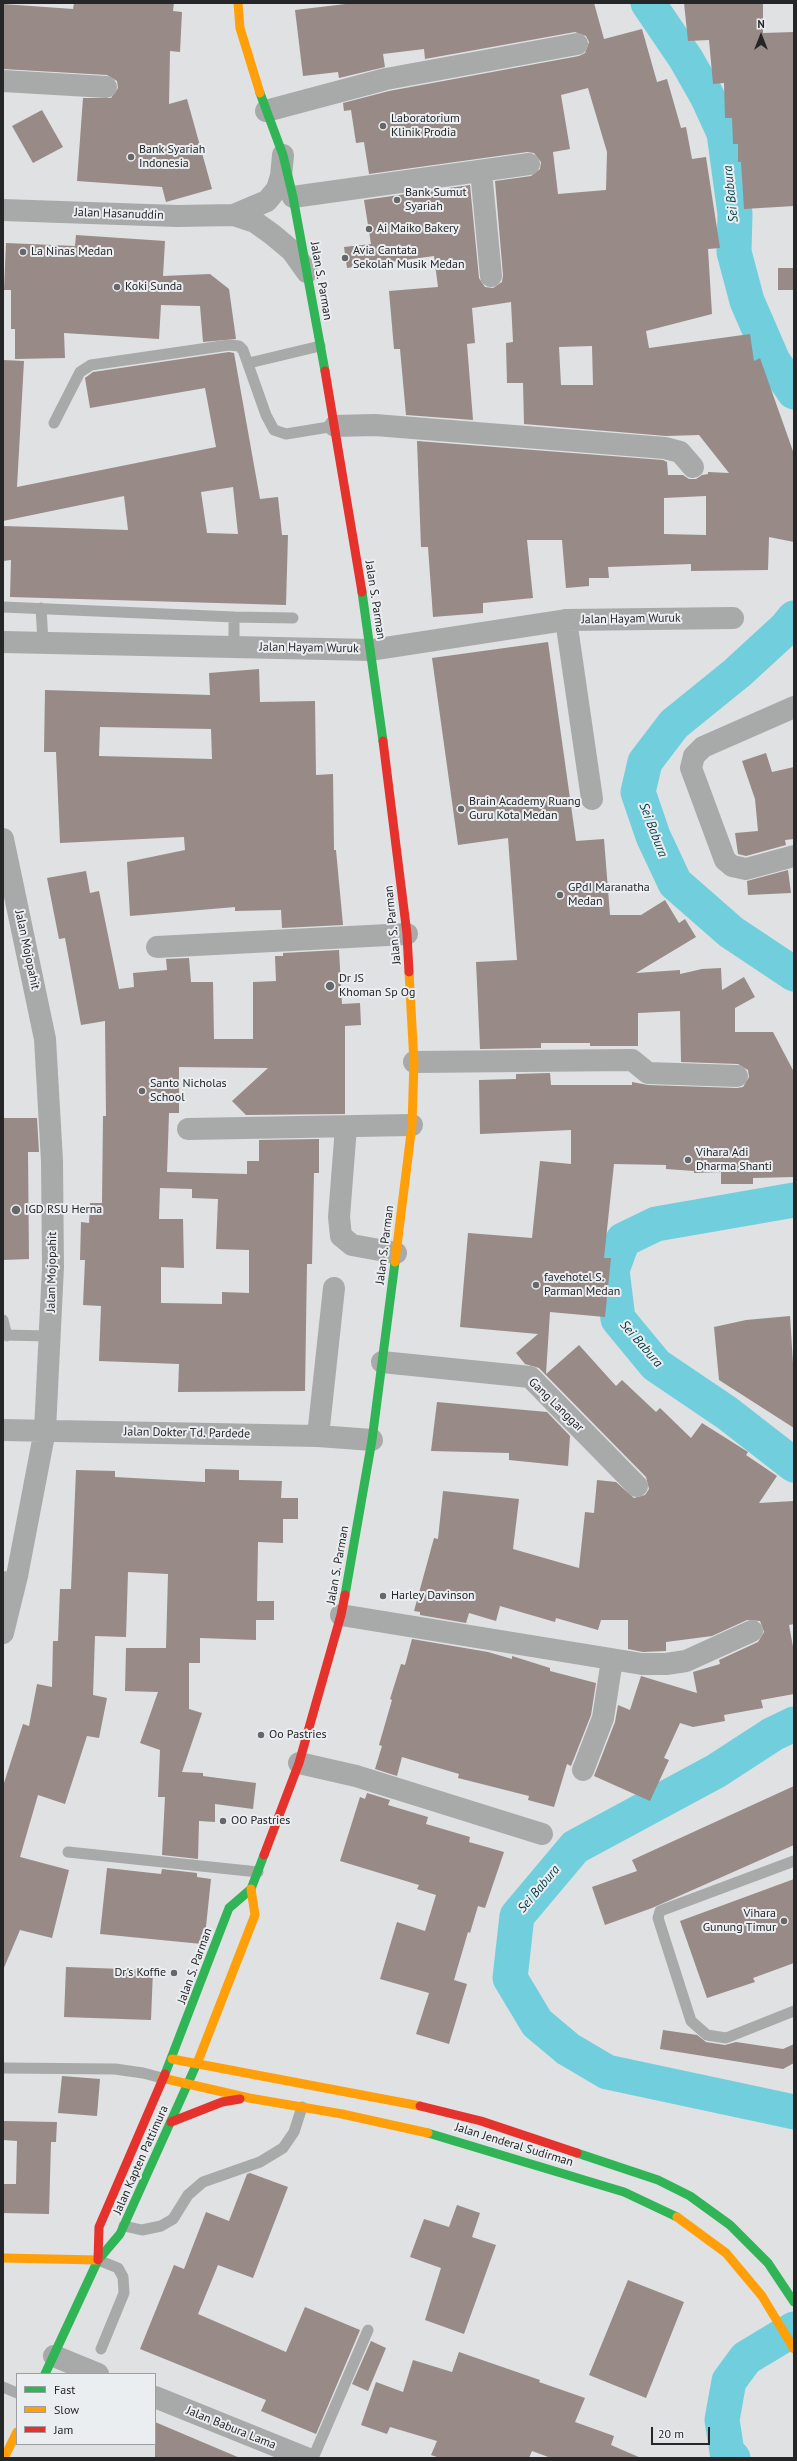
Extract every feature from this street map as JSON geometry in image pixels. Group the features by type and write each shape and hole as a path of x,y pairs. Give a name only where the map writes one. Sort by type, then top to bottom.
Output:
{"main road":[{"name":"Jalan S. Parman","path":"195,2063 255,1915 252,1889 299,1763 341,1615 372,1440 412,1125 414,1062 407,934 371,650 335,426 293,197 283,155 266,111 240,28 238,3"},
{"name":"Jalan S. Parman","path":"172,2059 229,1908 252,1889"},
{"name":"Jalan Jenderal Sudirman","path":"172,2059 433,2108 481,2121 658,2180 695,2199 730,2225 768,2263 794,2302"},
{"name":"Jalan Kapten Pattimura","path":"98,2260 99,2227 162,2078 172,2059"},
{"name":"Jalan Kapten Pattimura","path":"50,2365 98,2260 124,2226 188,2085 195,2063"},
{"name":"Jalan Jenderal Sudirman","path":"162,2078 250,2098 441,2136 638,2197 687,2222 730,2258 762,2296 794,2349"},
{"path":"171,2122 222,2102 250,2098"},
{"path":"3,2258 98,2260"},
{"path":"4,2458 16,2434"}],"street":[{"path":"266,111 386,79 577,44"},
{"path":"3,81 106,87"},
{"name":"Jalan Hasanuddin","path":"234,215 267,201 277,189 281,176 283,155"},
{"path":"293,197 529,164"},
{"path":"481,171 491,276"},
{"name":"Jalan Hasanuddin","path":"3,210 177,216 234,215 255,222 273,235 292,251 307,272"},
{"path":"335,426 375,425 665,448 680,452 693,468"},
{"name":"Jalan Hayam Wuruk","path":"3,642 371,650 566,620 733,618"},
{"path":"566,620 592,799"},
{"path":"794,707 703,747 694,756 691,768 724,860 732,866 746,869 794,856"},
{"name":"Jalan Mojopahit","path":"3,839 46,1039 52,1161 53,1267 45,1430 10,1576 3,1633"},
{"path":"157,948 407,934"},
{"path":"414,1062 632,1060 648,1073 737,1076"},
{"path":"188,1129 412,1125"},
{"path":"346,1127 339,1217 341,1236 352,1245 396,1254"},
{"path":"318,1436 334,1288"},
{"name":"Gang Langgar","path":"382,1362 530,1377 637,1486"},
{"name":"Jalan Dokter Td. Pardede","path":"3,1430 318,1436 372,1440"},
{"path":"341,1615 642,1664 666,1664 686,1661 752,1631"},
{"path":"583,1770 603,1718 612,1660"},
{"path":"299,1763 356,1776 542,1834"},
{"path":"50,2365 93,2373"},
{"name":"Jalan Babura Lama","path":"156,2397 306,2458"}],"lane":[{"path":"54,423 80,372 91,365 229,345 239,346 249,362 266,415 274,430 286,434 335,426"},
{"path":"249,362 320,346"},
{"path":"3,607 234,617 293,618"},
{"path":"41,608 43,642"},
{"path":"234,617 234,646"},
{"path":"3,1320 5,1336 50,1336"},
{"path":"68,1852 258,1872"},
{"path":"794,1861 660,1911 658,1918 691,2022 707,2035 726,2038 794,2011"},
{"path":"3,2068 116,2069 143,2072 162,2078"},
{"path":"124,2226 142,2230 161,2226 173,2219 188,2195 203,2182 260,2162 283,2148 294,2132 302,2108"},
{"path":"98,2260 118,2268 123,2277 124,2293 101,2349"},
{"path":"313,2458 368,2330"},
{"path":"3,2387 16,2393"}],"building":[{"path":"74,3 174,3 173,11 182,12 180,52 170,51 169,104 187,99 212,189 166,202 162,187 77,181 83,98 111,98 118,88 117,81 107,75 3,69 3,4 73,9"},
{"path":"354,3 594,3 604,39 642,29 657,82 667,79 681,128 686,127 692,159 706,157 720,248 708,249 712,314 646,331 649,348 750,334 754,361 760,358 794,454 794,542 769,537 768,570 691,571 691,564 608,567 609,578 589,578 589,586 566,588 562,540 527,540 533,598 483,603 483,613 433,617 428,547 421,547 417,441 663,460 667,462 668,475 683,475 689,479 696,479 702,475 708,474 708,472 729,473 699,435 666,436 524,424 523,383 507,383 506,343 513,342 511,302 472,308 475,343 467,344 473,420 406,415 400,349 394,349 389,291 438,287 434,256 347,268 344,247 371,244 364,200 470,185 479,278 485,287 493,288 502,282 503,275 495,181 531,176 540,169 541,162 534,153 527,152 369,174 364,142 356,143 351,110 344,111 343,103 389,91 579,56 585,53 589,42 586,36 575,32 425,59 424,49 383,54 385,67 339,78 338,72 303,76 295,10","holes":["588,88 607,152 606,190 558,194 553,152 570,149 561,95","592,346 593,385 561,385 559,347","706,496 706,535 664,534 664,498"]},
{"path":"684,3 763,3 763,33 794,32 794,206 744,209 741,162 738,162 738,144 733,144 732,118 725,118 724,83 713,84 709,40 688,41"},
{"path":"42,110 63,147 33,163 12,126"},
{"path":"76,235 165,241 163,276 210,274 229,289 236,339 203,342 200,306 161,305 159,339 64,333 65,358 15,359 15,329 11,329 11,290 4,290 6,243 75,246"},
{"path":"778,268 794,268 794,290 778,290"},
{"path":"229,352 234,353 260,499 278,497 282,535 288,535 286,605 10,597 11,560 3,561 3,526 128,530 124,496 3,521 3,360 24,361 17,487 216,447 205,388 90,408 85,378 93,372","holes":["233,487 238,534 207,533 201,492"]},
{"path":"548,642 576,841 604,839 610,915 641,915 665,900 679,923 685,919 696,937 636,973 680,970 680,974 702,969 721,968 722,990 744,977 755,997 735,1008 735,1032 773,1032 794,1072 794,1177 753,1178 753,1184 721,1184 721,1172 694,1173 694,1171 666,1169 666,1165 614,1164 604,1258 611,1258 605,1317 550,1312 546,1374 579,1345 616,1386 622,1380 656,1412 660,1408 691,1438 702,1423 748,1452 746,1455 777,1476 759,1503 794,1501 794,1624 789,1625 794,1652 794,1694 761,1700 763,1708 724,1715 725,1721 693,1727 680,1723 664,1758 669,1760 650,1801 594,1776 615,1722 618,1705 630,1710 641,1676 697,1693 693,1672 720,1664 719,1660 758,1642 764,1632 760,1621 747,1620 712,1636 666,1642 666,1651 643,1652 628,1649 628,1620 601,1620 598,1630 556,1618 555,1622 500,1606 496,1621 469,1613 466,1623 420,1615 420,1612 414,1611 434,1538 438,1539 443,1491 519,1499 513,1549 579,1568 585,1512 594,1513 597,1480 616,1482 634,1498 645,1495 649,1489 646,1477 539,1368 525,1364 516,1353 538,1334 460,1327 468,1233 532,1238 540,1161 571,1164 571,1130 480,1134 479,1080 516,1079 516,1074 550,1073 551,1085 632,1085 632,1082 648,1085 737,1088 743,1087 749,1077 748,1070 738,1064 681,1062 680,1011 638,1013 638,1046 590,1046 590,1043 541,1043 541,1048 480,1049 476,962 517,960 508,838 458,845 432,658"},
{"path":"259,669 260,702 315,701 316,775 333,774 334,850 336,850 343,925 282,928 281,910 235,911 235,907 130,916 127,862 185,850 184,837 60,843 56,752 44,752 45,690 210,695 209,673","holes":["100,727 211,729 212,759 99,756"]},
{"path":"766,753 772,772 794,767 794,839 785,840 786,845 746,856 738,854 735,833 758,831 755,799 742,761"},
{"path":"788,870 791,893 748,895 747,881"},
{"path":"86,871 90,893 99,891 119,989 134,987 133,973 167,970 166,959 189,958 191,982 213,982 214,1039 253,1039 253,982 276,981 275,956 283,956 283,953 339,950 342,1004 360,1003 361,1025 345,1026 345,1114 246,1115 232,1101 268,1068 179,1067 179,1113 169,1113 167,1172 247,1174 247,1161 259,1161 259,1140 319,1139 319,1173 314,1173 312,1264 307,1264 305,1391 178,1392 179,1364 99,1361 101,1306 83,1305 85,1260 80,1260 81,1222 89,1223 90,1203 102,1203 103,1116 106,1116 105,1021 81,1025 65,938 59,939 47,878","holes":["160,1188 192,1189 192,1198 218,1199 216,1249 249,1250 249,1293 222,1292 222,1304 161,1303 161,1267 184,1268 183,1219 159,1219"]},
{"name":"IGD RSU Herna","path":"3,1118 37,1118 39,1152 28,1152 29,1259 3,1260"},
{"path":"790,1316 794,1379 794,1428 719,1380 714,1327 746,1320"},
{"path":"437,1402 547,1412 570,1436 568,1466 509,1460 509,1453 431,1451"},
{"path":"205,1469 239,1470 239,1480 282,1481 281,1498 298,1498 298,1519 283,1519 283,1543 258,1542 257,1601 274,1601 274,1620 256,1620 256,1640 200,1638 200,1663 189,1663 189,1709 202,1713 182,1772 203,1773 203,1776 256,1783 253,1809 215,1804 215,1822 199,1821 198,1859 162,1855 165,1797 158,1797 160,1750 140,1743 158,1692 125,1691 126,1648 166,1648 168,1574 128,1572 126,1637 95,1636 93,1695 107,1698 99,1738 87,1736 65,1804 38,1795 20,1857 69,1870 52,1938 20,1930 3,1970 3,1786 23,1724 29,1726 37,1684 52,1687 53,1641 58,1641 60,1589 71,1589 76,1470 115,1471 115,1477 205,1482"},
{"path":"412,1639 488,1652 512,1659 512,1656 550,1668 550,1671 596,1683 591,1715 571,1766 567,1764 554,1807 528,1800 529,1796 458,1778 459,1774 402,1757 397,1776 375,1769 382,1746 379,1745 392,1700 390,1699 401,1664 405,1665"},
{"path":"794,1786 794,1845 652,1908 605,1925 592,1887 637,1871 632,1860"},
{"path":"367,1793 390,1800 388,1805 428,1817 426,1824 470,1837 469,1842 504,1852 485,1908 478,1906 470,1933 468,1932 454,1980 467,1984 449,2044 416,2034 429,1993 380,1979 397,1922 425,1931 436,1895 417,1889 419,1885 340,1861 360,1797 365,1799"},
{"path":"107,1868 161,1874 162,1869 197,1873 197,1877 211,1879 205,1936 202,1944 100,1934"},
{"path":"794,1879 794,1963 753,1978 755,1982 707,1998 680,1921"},
{"path":"66,1967 153,1970 151,2020 64,2017"},
{"path":"663,2030 697,2035 706,2042 725,2045 736,2042 783,2049 794,2044 794,2063 783,2069 660,2049"},
{"path":"62,2076 100,2079 97,2116 58,2113"},
{"path":"3,2121 57,2122 56,2142 51,2142 49,2214 3,2213 3,2184 16,2184 17,2141 3,2140"},
{"path":"250,2173 288,2187 253,2278 218,2265 198,2314 286,2352 305,2307 360,2330 316,2434 261,2411 266,2400 140,2349 174,2265 184,2269 206,2212 229,2221 247,2174"},
{"path":"457,2205 480,2213 472,2237 496,2245 464,2334 425,2320 441,2268 410,2257 424,2219 449,2227"},
{"path":"628,2280 684,2302 646,2398 589,2375"},
{"path":"371,2341 386,2348 368,2391 352,2384"},
{"path":"459,2352 540,2380 539,2382 585,2398 575,2422 614,2436 611,2445 641,2458 551,2458 532,2451 529,2458 440,2458 431,2455 437,2441 390,2427 387,2434 361,2425 376,2382 403,2392 413,2360 452,2372"},
{"path":"156,2422 240,2458 155,2458"}],"waterway":[{"name":"Sei Babura","path":"648,3 686,59 707,96 724,133 735,214 734,252 747,301 773,361 794,392"},
{"name":"Sei Babura","path":"794,618 786,628 737,673 674,724 645,762 638,792 653,836 675,883 731,932 794,974"},
{"name":"Sei Babura","path":"794,1200 656,1224 623,1240 612,1270 618,1319 656,1365 727,1413 794,1465"},
{"name":"Sei Babura","path":"794,1724 773,1734 716,1771 575,1847 517,1916 510,1978 537,2023 568,2049 607,2072 794,2112"},
{"name":"Sei Babura","path":"733,2458 727,2452 722,2420 729,2381 746,2358 794,2329"}],"traffic: fast":[{"path":"260,93 283,155 293,197 325,371"},
{"path":"362,592 383,741"},
{"path":"345,1595 372,1440 395,1262"},
{"path":"165,2074 229,1908 251,1889 264,1855"},
{"path":"45,2373 98,2260 120,2234 198,2061"},
{"path":"428,2133 624,2192 677,2217"},
{"path":"577,2153 658,2180 690,2196 730,2225 768,2263 794,2302"}],"traffic: slow":[{"path":"238,3 240,28 260,93"},
{"path":"395,1262 412,1125 414,1062 409,972"},
{"path":"198,2061 255,1915 251,1889"},
{"path":"172,2059 420,2106"},
{"path":"162,2078 249,2098 342,2114 428,2133"},
{"path":"677,2217 726,2253 762,2296 794,2349"},
{"path":"3,2258 98,2260"},
{"path":"4,2458 16,2434"}],"traffic: jam":[{"path":"325,371 362,592"},
{"path":"383,741 407,934 409,972"},
{"path":"264,1855 299,1763 341,1615 345,1595"},
{"path":"98,2260 99,2227 165,2074"},
{"path":"171,2122 222,2102 240,2099"},
{"path":"420,2106 481,2121 577,2153"}],"place":[{"name":"Laboratorium Klinik Prodia","path":"383,126"},
{"name":"Bank Syariah Indonesia","path":"131,157"},
{"name":"Bank Sumut Syariah","path":"397,200"},
{"name":"Ai Maiko Bakery","path":"369,229"},
{"name":"La Ninas Medan","path":"23,252"},
{"name":"Avia Cantata Sekolah Musik Medan","path":"345,258"},
{"name":"Koki Sunda","path":"117,287"},
{"name":"Brain Academy Ruang Guru Kota Medan","path":"461,809"},
{"name":"GPdI Maranatha Medan","path":"560,895"},
{"name":"Dr JS Khoman Sp Og","path":"330,986"},
{"name":"Santo Nicholas School","path":"142,1091"},
{"name":"Vihara Adi Dharma Shanti","path":"688,1160"},
{"name":"IGD RSU Herna","path":"16,1210"},
{"name":"favehotel S. Parman Medan","path":"536,1285"},
{"name":"Harley Davinson","path":"383,1596"},
{"name":"Oo Pastries","path":"261,1735"},
{"name":"OO Pastries","path":"223,1821"},
{"name":"Vihara Gunung Timur","path":"784,1921"},
{"name":"Dr's Koffie","path":"174,1973"}]}
